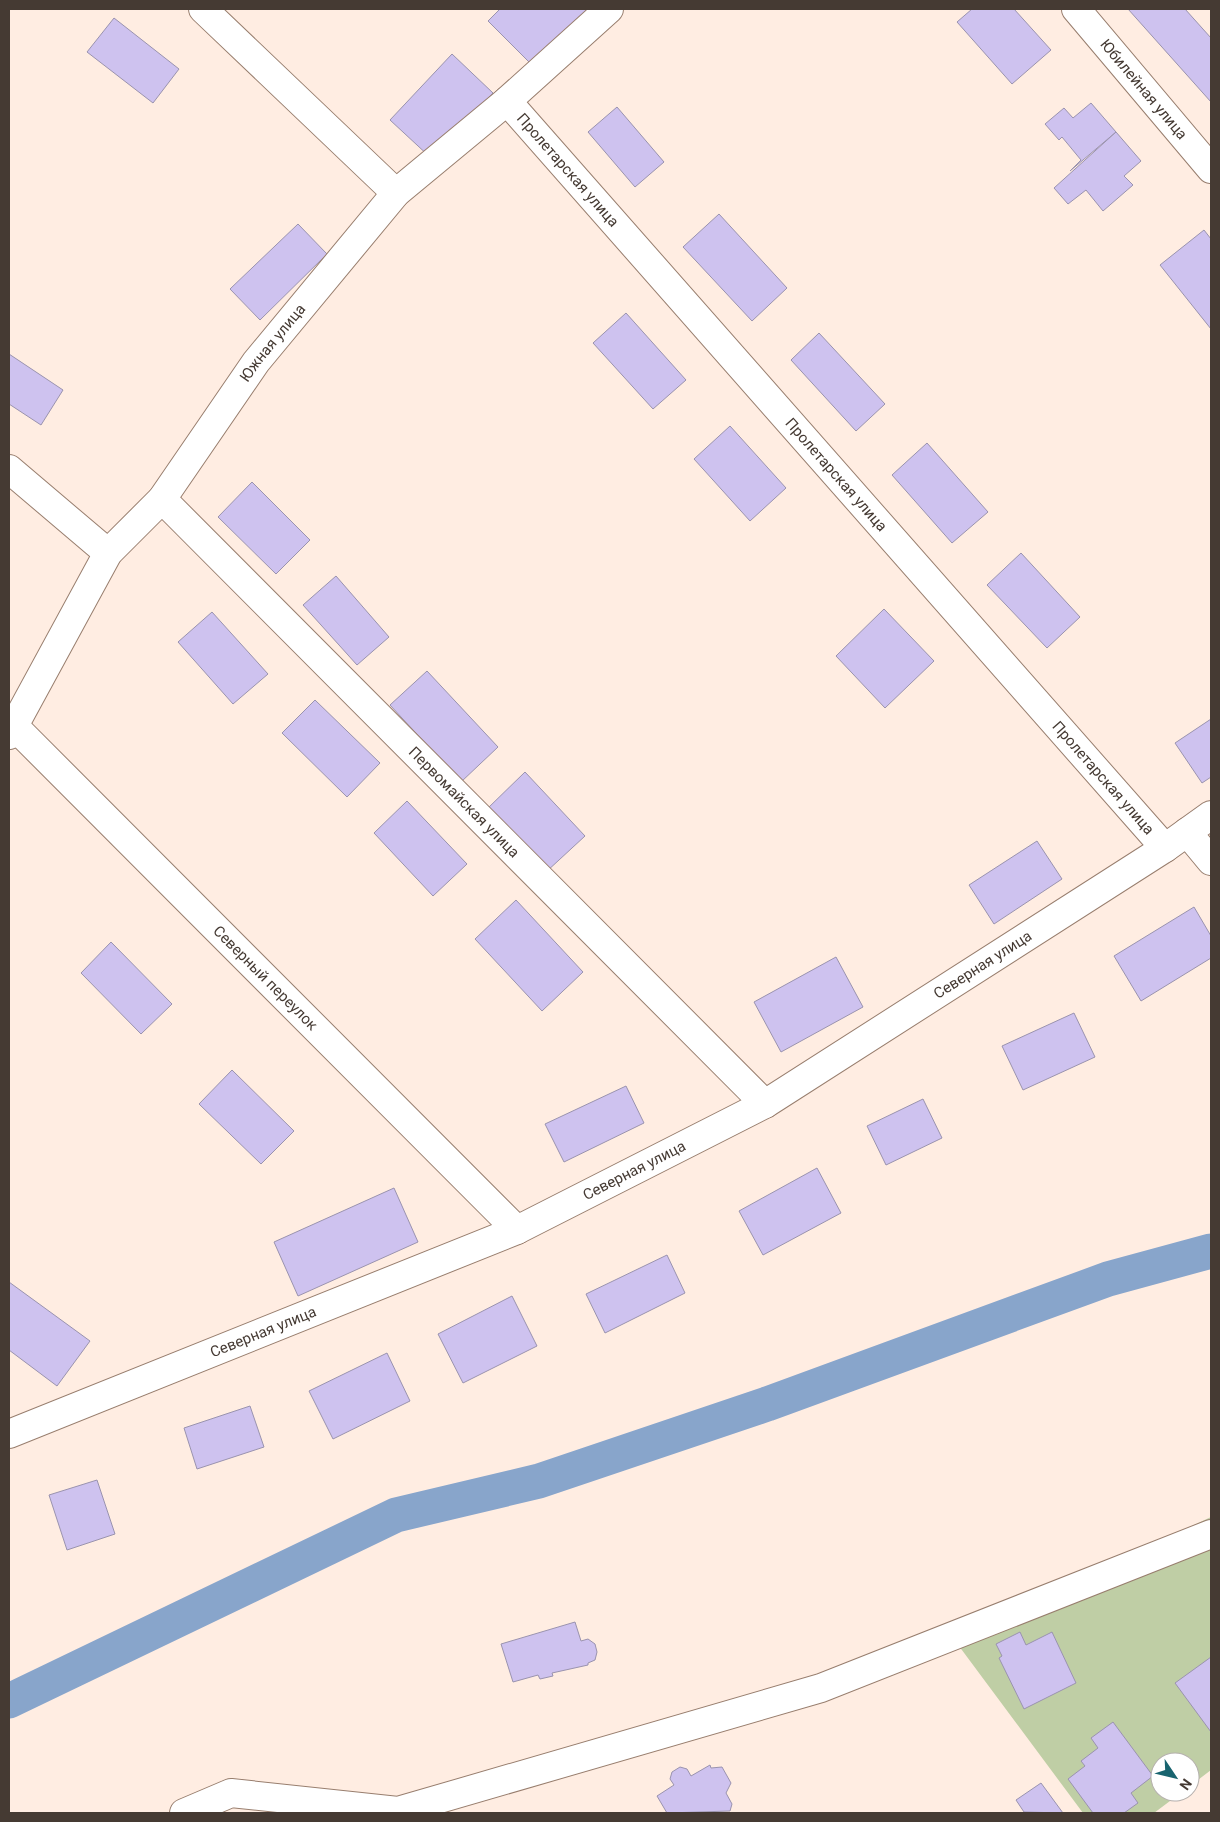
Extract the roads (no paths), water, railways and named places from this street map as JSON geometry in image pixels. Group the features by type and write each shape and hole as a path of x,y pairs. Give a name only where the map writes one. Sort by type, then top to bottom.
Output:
{"street":[{"path":"203,9 396,193"},
{"name":"Южная улица","path":"11,731 108,553 162,499 256,362 396,193 507,101 610,9"},
{"name":"Юбилейная улица","path":"1076,9 1211,170"},
{"name":"Пролетарская улица","path":"507,101 1165,848"},
{"path":"9,470 108,553"},
{"name":"Первомайская улица","path":"162,499 765,1104"},
{"name":"Северный переулок","path":"11,731 517,1230"},
{"name":"Северная улица","path":"9,1434 517,1230 765,1104 1165,848 1211,815"},
{"path":"1187,832 1211,861"},
{"path":"184,1813 231,1793 399,1812 821,1688 1211,1534"}],"waterway":[{"path":"9,1701 396,1515 539,1481 767,1404 1108,1279 1211,1251"}]}
